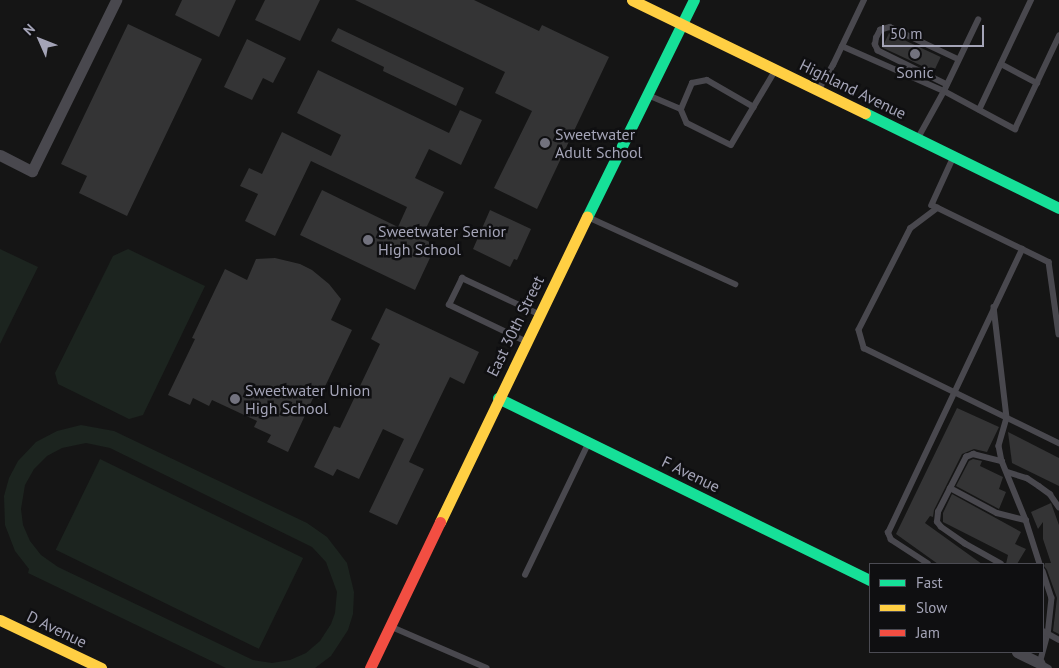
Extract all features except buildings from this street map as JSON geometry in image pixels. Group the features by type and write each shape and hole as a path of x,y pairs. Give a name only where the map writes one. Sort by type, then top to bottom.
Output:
{"main road":[{"name":"East 30th Street","path":"370,668 586,216 694,0"},
{"name":"Highland Avenue","path":"635,1 1059,208"},
{"name":"F Avenue","path":"498,398 869,580"},
{"name":"D Avenue","path":"0,620 101,668"}],"street":[{"path":"0,156 32,170 116,0"},
{"path":"1018,653 1044,666"}],"lane":[{"path":"818,91 864,0"},
{"path":"979,110 1031,0"},
{"path":"917,139 945,88 978,20"},
{"path":"958,59 890,27 880,30 876,38 875,45 878,51 1015,129 1059,36"},
{"path":"842,46 945,88"},
{"path":"1001,64 1037,83"},
{"path":"647,94 681,109 688,123 731,145 776,70"},
{"path":"681,109 692,83 707,80 754,108"},
{"path":"954,157 932,206 1049,262 1059,334"},
{"path":"938,208 911,228 859,330 864,348 1059,443"},
{"path":"586,216 735,284"},
{"path":"926,563 891,540 888,533 953,391 1022,249"},
{"path":"525,342 449,305 462,278 539,314"},
{"path":"994,307 1007,418 999,446 1002,461 1026,520 1040,563"},
{"path":"525,575 589,442"},
{"path":"999,563 965,544 941,527 938,522 938,512 966,457 973,454 1002,461"},
{"path":"1007,472 1027,478 1039,486 1050,494 1059,507"},
{"path":"950,488 997,513 1026,520"},
{"path":"1044,579 1052,598 1045,633 1044,666"},
{"path":"1052,598 1059,600"},
{"path":"390,626 487,668"},
{"path":"1045,633 1059,640"}],"shaded area":[{"path":"0,249 38,267 0,344"},
{"path":"128,249 205,286 143,415 129,419 58,384 55,373 113,256"},
{"path":"81,425 114,431 307,523 327,537 347,563 354,592 353,614 348,630 331,656 315,668 226,668 28,573 29,569 15,551 5,525 4,496 9,478 18,461 36,442 57,431","holes":["86,443 110,448 312,547 326,562 337,592 335,613 331,624 320,641 306,653 290,660 272,663 253,660 58,567 41,555 30,541 23,525 21,509 25,485 34,469 47,456 62,448"]},
{"path":"100,459 303,558 259,649 56,550"}],"traffic: fast":[{"path":"587,217 694,0"},
{"path":"865,113 1059,208"},
{"path":"498,398 869,580"}],"traffic: slow":[{"path":"632,0 865,113"},
{"path":"440,522 587,217"},
{"path":"0,620 101,668"}],"traffic: jam":[{"path":"370,668 440,522"}],"place":[{"name":"Sonic","path":"915,54"},
{"name":"Sweetwater Adult School","path":"545,143"},
{"name":"Sweetwater Senior High School","path":"368,240"},
{"name":"Sweetwater Union High School","path":"235,399"}]}
